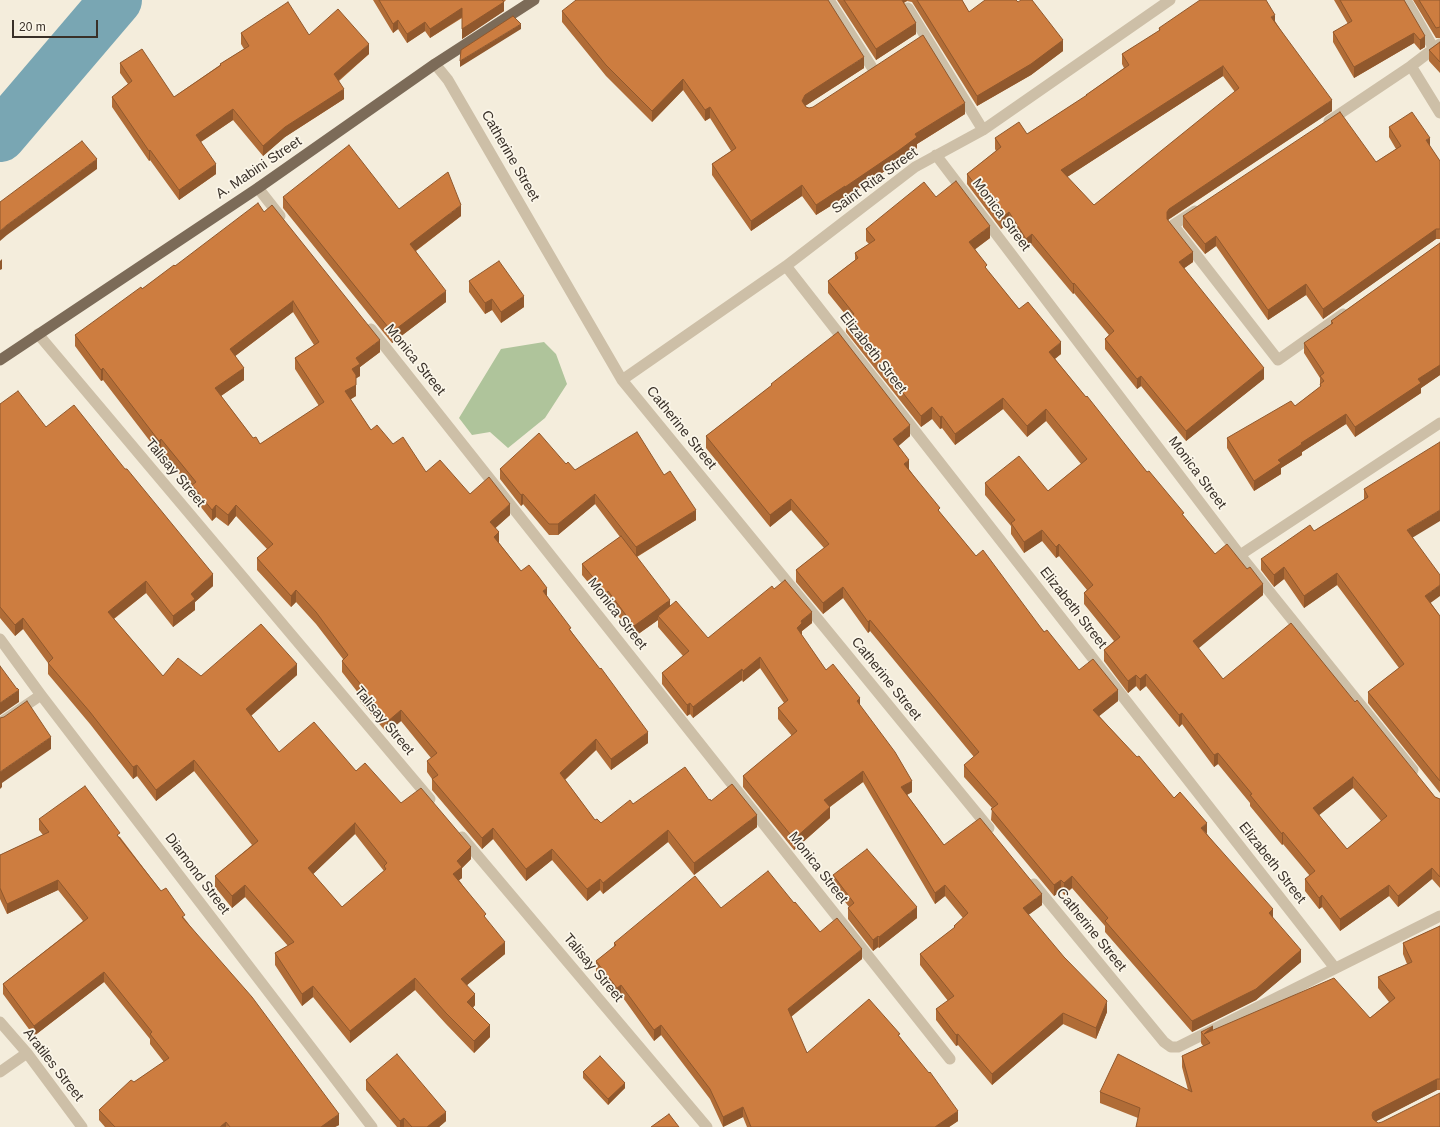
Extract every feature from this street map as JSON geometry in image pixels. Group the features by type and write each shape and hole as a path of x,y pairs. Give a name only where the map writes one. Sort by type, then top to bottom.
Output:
{"main road":[{"name":"A. Mabini Street","path":"0,360 258,188 435,64 534,0"}],"street":[{"path":"829,0 873,69"},
{"name":"Saint Rita Street","path":"622,380 786,266 915,167 983,130 1170,0"},
{"path":"1318,128 1411,66 1437,46 1406,0"},
{"path":"908,8 922,38 983,130"},
{"name":"Catherine Street","path":"435,64 448,80 622,380 997,838"},
{"path":"1411,66 1440,113"},
{"name":"Monica Street","path":"936,155 1240,555 1420,779"},
{"path":"258,188 288,225"},
{"path":"1206,203 1173,225 1278,360 1349,309"},
{"name":"Elizabeth Street","path":"786,266 1335,968"},
{"name":"Monica Street","path":"362,318 950,1059"},
{"name":"Talisay Street","path":"38,334 439,810"},
{"path":"1240,555 1440,423"},
{"name":"Diamond Street","path":"0,639 41,695 372,1127"},
{"path":"0,724 41,695"},
{"name":"Talisay Street","path":"455,828 707,1127"},
{"name":"Catherine Street","path":"1027,875 1164,1042 1171,1047 1178,1046 1440,916"},
{"name":"Aratiles Street","path":"0,1022 27,1053 82,1127"},
{"path":"0,1072 27,1053"}],"green space":[{"path":"544,342 556,354 567,384 545,418 508,448 490,432 472,435 459,418 501,349"}],"building":[{"path":"379,0 502,0 504,2 462,29 462,8 430,29 425,22 407,34 398,20 393,24"},
{"path":"576,0 828,0 864,57 805,95 802,101 806,107 813,107 923,35 965,103 915,134 917,137 898,151 816,205 802,185 751,221 712,164 736,148 710,107 705,110 683,79 652,111 606,65 562,11"},
{"path":"844,0 902,0 916,23 876,49"},
{"path":"917,0 962,0 969,12 985,0 1016,0 1018,2 1021,0 1032,0 1063,40 1031,64 977,96"},
{"path":"1200,0 1266,0 1275,15 1271,17 1332,100 1169,209 1167,212 1167,219 1193,252 1179,262 1264,368 1186,431 1141,376 1137,379 1105,339 1114,331 1074,283 1073,284 1032,234 1026,239 1009,212 1001,218 967,174 1001,147 995,138 1019,122 1027,134 1087,95 1129,65 1122,54 1160,30 1159,28","holes":["1223,66 1239,88 1094,205 1061,170"]},
{"path":"1340,0 1404,0 1425,36 1420,40 1414,33 1354,67 1333,32 1352,21"},
{"path":"1419,0 1440,0 1440,27 1436,28"},
{"path":"288,2 309,35 338,9 369,44 334,74 344,89 285,127 263,146 233,109 196,135 216,164 179,190 150,150 149,151 112,97 132,81 120,63 142,49 174,97 221,65 220,64 249,46 241,33"},
{"path":"513,16 521,24 460,61 461,50"},
{"path":"1440,42 1440,62 1429,50"},
{"path":"1340,112 1376,162 1401,146 1389,127 1412,112 1430,138 1426,140 1440,161 1440,229 1436,229 1323,309 1306,284 1268,310 1216,236 1205,244 1183,216"},
{"path":"82,141 97,159 0,231 0,202"},
{"path":"349,145 399,209 448,172 461,205 410,244 446,291 392,332 283,197"},
{"path":"956,181 990,226 969,242 987,265 985,267 1019,309 1028,302 1061,342 1049,352 1086,397 1087,396 1147,472 1149,471 1184,513 1182,514 1215,554 1227,544 1247,569 1250,567 1263,584 1193,641 1223,679 1291,623 1355,702 1357,700 1435,797 1440,799 1440,877 1432,868 1398,896 1389,885 1340,919 1322,895 1319,898 1305,879 1315,871 1283,832 1282,834 1250,795 1252,794 1218,753 1214,755 1182,713 1179,715 1146,674 1140,679 1136,675 1128,681 1104,650 1120,637 1084,593 1093,585 1059,544 1056,547 1042,530 1024,542 1011,523 1015,520 985,483 1019,456 1048,491 1087,459 1046,409 1027,426 1003,398 955,434 942,416 940,417 932,407 921,416 846,320 854,314 828,281 858,258 855,253 875,240 866,229 924,182 936,197","holes":["1353,777 1387,816 1347,849 1313,808"]},
{"path":"258,203 264,212 272,205 380,340 356,358 360,364 352,369 356,375 356,385 345,391 371,430 377,425 393,444 403,437 426,472 440,460 470,494 489,477 510,504 490,522 499,532 494,537 521,571 529,565 538,576 547,588 543,591 571,628 569,629 600,669 601,668 648,732 611,759 596,739 560,773 595,820 597,819 601,823 630,800 633,804 685,767 709,800 710,799 711,801 732,784 757,815 694,863 668,830 603,883 600,879 587,889 552,849 526,869 493,828 482,838 432,779 438,775 427,761 437,753 401,710 387,722 359,688 362,686 342,661 348,655 316,612 296,590 291,596 257,558 273,544 236,505 228,515 216,505 212,510 192,485 196,482 161,439 159,441 103,368 101,370 75,335 141,287 142,289 174,265 175,266","holes":["293,301 319,342 295,358 324,402 260,444 256,437 253,438 215,388 244,368 230,349"]},
{"path":"1440,243 1440,365 1418,379 1421,383 1355,427 1346,414 1301,443 1302,444 1278,460 1281,463 1254,481 1227,438 1291,401 1295,406 1321,386 1320,384 1324,381 1320,376 1324,373 1304,343 1333,323 1331,321"},
{"path":"499,261 524,296 501,312 492,299 485,303 469,281"},
{"path":"838,332 910,425 893,439 909,460 904,464 940,508 938,510 976,556 983,550 1044,632 1047,630 1079,670 1093,659 1118,690 1093,710 1137,757 1139,756 1174,798 1180,792 1207,823 1201,828 1273,909 1269,913 1301,950 1256,989 1192,1021 1105,921 1108,918 1072,876 1064,883 1061,880 1054,885 991,809 998,804 964,765 979,752 870,620 868,622 843,587 823,603 796,570 829,544 791,499 770,515 706,436"},
{"path":"18,391 46,427 74,405 125,469 127,469 213,574 191,594 195,599 173,616 146,581 108,612 163,676 178,658 201,676 261,624 297,664 246,709 279,752 314,722 356,771 365,763 401,803 421,788 471,847 457,861 462,867 453,874 486,914 484,916 505,942 461,979 475,994 467,1002 490,1025 474,1041 446,1013 415,978 350,1031 313,986 302,994 275,953 294,942 245,885 232,896 215,876 258,841 194,760 156,790 137,765 133,767 90,712 48,663 53,658 23,618 15,625 0,607 0,404","holes":["355,823 387,863 384,866 386,869 342,907 308,868"]},
{"path":"637,432 664,475 670,471 696,510 636,547 595,494 558,524 549,524 523,494 521,495 500,469 539,433 566,464 568,462 575,470"},
{"path":"1440,442 1440,510 1407,530 1440,575 1440,585 1425,596 1440,616 1440,781 1368,692 1404,664 1337,573 1304,596 1284,567 1274,575 1261,559 1310,525 1314,531 1368,497 1364,489"},
{"path":"621,536 670,600 634,626 608,591 606,593 582,564"},
{"path":"785,580 812,612 801,621 802,623 797,628 826,670 833,664 860,698 857,701 895,752 912,781 901,787 944,845 980,818 1042,894 1023,908 1064,957 1107,1001 1096,1028 1063,1013 992,1074 958,1034 956,1035 936,1009 954,996 920,954 955,927 954,926 968,913 945,885 935,893 863,771 824,800 830,807 794,839 743,776 797,731 778,708 788,700 760,657 693,707 690,703 687,705 662,673 689,651 658,616 676,601 708,638 772,586 774,589"},
{"path":"0,666 19,690 0,703"},
{"path":"27,701 51,737 0,772 0,718 4,717"},
{"path":"85,786 120,833 117,835 161,891 166,888 185,915 182,917 252,997 339,1114 321,1127 230,1127 226,1122 220,1127 115,1127 99,1110 131,1080 134,1082 169,1058 150,1034 152,1032 104,972 34,1026 3,984 88,918 58,880 7,904 0,888 0,855 49,832 39,819"},
{"path":"867,849 917,907 879,937 878,936 873,940 848,908 854,903 833,875"},
{"path":"768,871 820,932 837,918 862,949 788,1009 807,1053 869,999 900,1034 898,1035 929,1073 930,1072 958,1111 935,1127 751,1127 743,1107 723,1117 710,1089 661,1025 654,1030 621,985 617,988 596,961 616,945 614,943 695,876 721,908"},
{"path":"1440,926 1440,1079 1437,1079 1373,1112 1372,1115 1373,1119 1378,1123 1382,1122 1440,1093 1440,1127 1136,1127 1140,1108 1100,1092 1118,1054 1192,1092 1182,1056 1210,1043 1201,1032 1213,1026 1204,1034 1334,978 1370,1018 1395,998 1378,977 1412,962 1403,943"},
{"path":"397,1054 446,1112 427,1127 412,1127 404,1118 400,1121 366,1080"},
{"path":"600,1056 625,1083 608,1099 583,1072"},
{"path":"669,1114 679,1127 651,1127"}],"waterway":[{"path":"0,136 116,0"}]}
